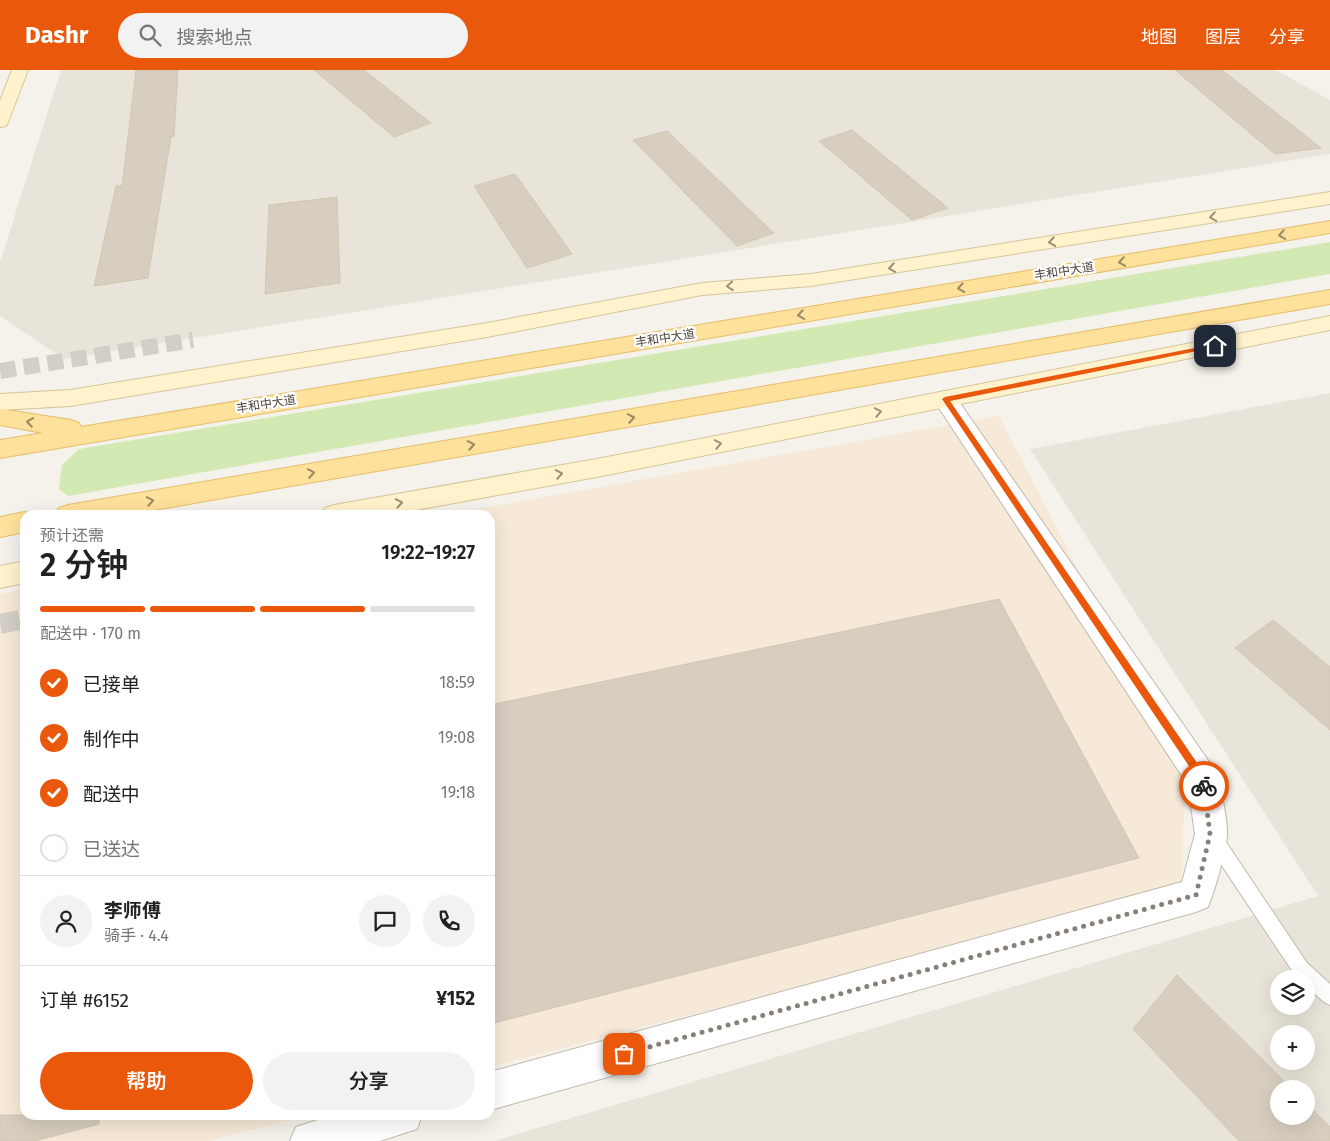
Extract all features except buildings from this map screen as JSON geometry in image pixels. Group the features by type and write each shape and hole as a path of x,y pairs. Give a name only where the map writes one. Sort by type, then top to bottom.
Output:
{"main road":[{"path":"0,122 20,70"},
{"path":"0,402 70,398 487,330 702,288 811,280 1330,198"},
{"name":"丰和中大道","path":"0,448 1330,227"},
{"path":"97,510 1330,297"},
{"path":"362,510 602,467 1330,323"},
{"path":"0,417 95,433"},
{"path":"0,527 20,523"},
{"path":"0,577 20,573"}],"street":[{"path":"495,1090 1196,895 1210,834 1203,780 945,399"},
{"path":"310,1141 386,1120"}],"lane":[{"path":"1210,834 1300,969 1330,996"}],"shaded area":[{"path":"61,70 1276,70 1330,100 1330,154 64,359 0,316 0,262"},
{"path":"1330,393 1330,1141 494,1141 1318,896 1030,449"},
{"path":"999,416 1185,777 1181,887 495,1066 495,510 471,510"},
{"path":"20,590 20,1120 288,1120 208,1141 0,1141 0,594"}],"green space":[{"path":"1330,242 1330,274 68,496 59,489 62,465 79,449"}],"tunnel":[{"path":"0,371 193,340"},
{"path":"0,624 20,620"}],"way so far":[{"path":"624,1054 1196,895 1210,834 1204,786"}],"route":[{"path":"1204,786 1203,780 945,399 1215,346"}]}
